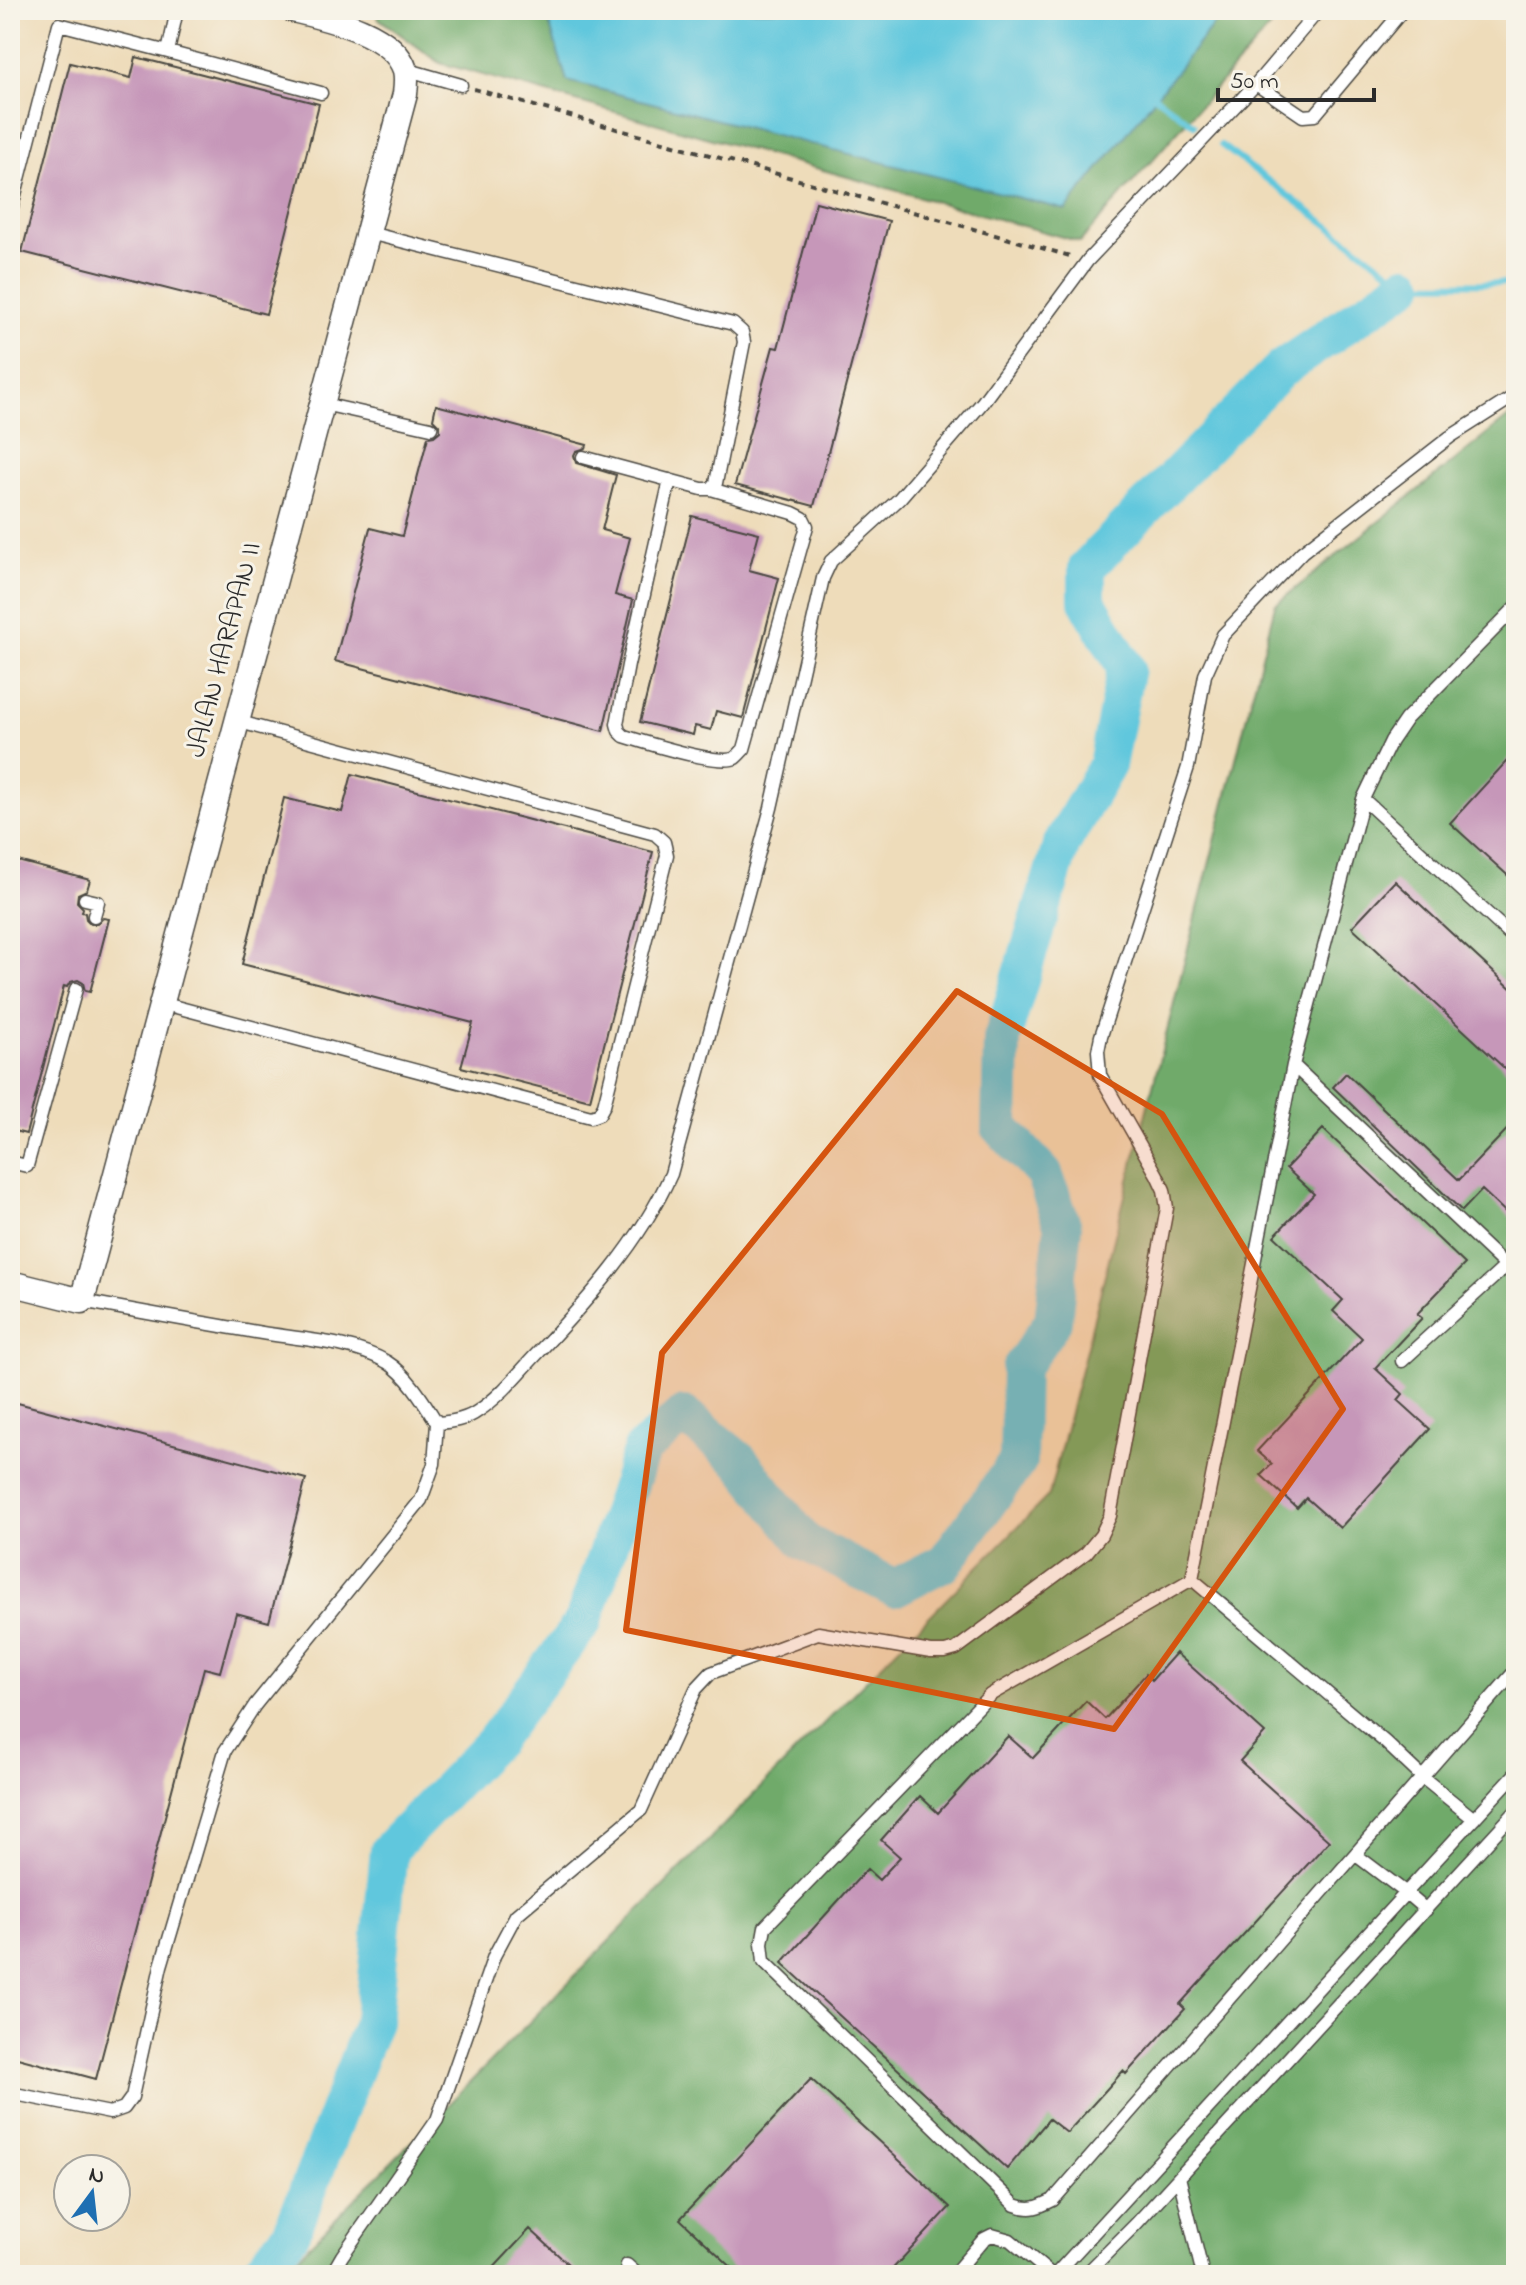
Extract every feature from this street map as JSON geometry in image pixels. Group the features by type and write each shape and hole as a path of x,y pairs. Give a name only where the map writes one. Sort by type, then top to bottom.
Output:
{"street":[{"path":"293,10 355,18 394,54 405,69"},
{"name":"JALAN HARAPAN II","path":"82,1301 369,233 405,94 405,69"},
{"path":"10,1283 82,1301"}],"lane":[{"path":"168,52 177,10"},
{"path":"437,1423 475,1414 508,1385 631,1246 671,1174 771,808 823,578 831,561 899,499 982,403 1088,260 1256,84 1319,10"},
{"path":"1256,84 1303,116 1315,115 1403,10"},
{"path":"10,214 59,24 321,93"},
{"path":"405,69 461,85"},
{"path":"369,233 733,324 742,332 744,342 716,483 711,489"},
{"path":"331,2275 437,2120 494,1956 516,1915 635,1818 702,1679 818,1633 931,1652 956,1649 1086,1553 1101,1535 1110,1516 1167,1208 1157,1175 1100,1075 1098,1051 1188,767 1199,699 1210,662 1223,635 1302,552 1450,437 1516,395"},
{"path":"323,404 431,428"},
{"path":"583,457 711,489 793,513 803,518 807,526 744,749 737,757 726,760 624,736 617,724 670,480"},
{"path":"1516,607 1406,719 1391,741 1363,799 1293,1065 1192,1579 990,1695 765,1927 762,1943 764,1961 1015,2205 1025,2209 1036,2208 1053,2200 1516,1670"},
{"path":"161,1003 591,1117 599,1114 604,1105 667,855 664,842 655,834 236,721"},
{"path":"1363,799 1516,940"},
{"path":"85,899 98,902 94,916"},
{"path":"10,1162 27,1166 76,989"},
{"path":"1293,1065 1506,1266"},
{"path":"1402,1361 1516,1255"},
{"path":"10,2093 110,2113 124,2108 132,2097 161,1966 225,1751 255,1705 421,1500 434,1464 437,1423 424,1401 401,1375 379,1358 331,1344 82,1301"},
{"path":"1192,1579 1474,1819"},
{"path":"953,2275 984,2239 992,2235 1010,2240 1054,2275 1516,1773"},
{"path":"1085,2275 1516,1811"},
{"path":"1356,1855 1426,1910"},
{"path":"1179,2177 1203,2275"},
{"path":"627,2265 638,2275"}],"path":[{"path":"461,85 1088,260"}],"highlighted area":[{"path":"957,991 1162,1114 1343,1409 1114,1729 626,1630 662,1353"}],"green space":[{"path":"380,10 1285,10 1080,242 440,63 378,18"},
{"path":"1516,411 1516,2275 280,2275 1049,1495 1275,605"}],"water":[{"path":"545,10 1225,10 1066,210 567,81"}],"building":[{"path":"136,57 319,104 266,314 22,252 70,63 131,78"},
{"path":"816,202 889,221 814,506 735,485 773,347 778,348"},
{"path":"436,405 587,445 576,451 576,463 616,475 602,530 630,538 615,595 633,600 603,731 335,661 370,528 402,536 428,437 440,431 433,419"},
{"path":"692,516 759,533 749,570 779,578 743,718 716,711 711,730 695,726 693,735 640,722"},
{"path":"1516,751 1516,883 1450,823"},
{"path":"352,774 653,852 590,1100 461,1067 473,1023 242,964 284,798 342,812"},
{"path":"10,859 90,880 87,890 78,894 77,902 91,924 97,924 103,918 109,919 90,992 85,991 83,983 78,980 64,986 26,1134 10,1130"},
{"path":"1395,881 1516,993 1516,1079 1352,927"},
{"path":"1346,1073 1459,1180 1516,1120 1516,1222 1482,1190 1462,1211 1333,1087"},
{"path":"1323,1129 1465,1264 1417,1314 1422,1318 1375,1368 1403,1394 1398,1400 1430,1429 1340,1528 1306,1498 1297,1508 1261,1475 1272,1464 1257,1451 1362,1338 1333,1311 1343,1300 1274,1236 1314,1194 1286,1168"},
{"path":"10,1401 306,1479 269,1622 236,1613 220,1672 204,1668 96,2079 10,2056"},
{"path":"1176,1653 1265,1733 1240,1761 1329,1841 1180,2004 1185,2009 1126,2074 1123,2071 1067,2133 1049,2119 1007,2169 782,1963 867,1869 879,1880 900,1857 881,1840 920,1796 938,1813 1008,1736 1033,1758 1086,1701 1105,1719 1146,1674 1152,1680"},
{"path":"811,2079 950,2207 887,2275 740,2275 680,2219"},
{"path":"530,2229 580,2275 487,2275"}],"waterway":[{"path":"1156,97 1194,125"},
{"path":"1221,145 1406,284 1516,283"},
{"path":"256,2275 291,2234 373,2021 389,1850 496,1739 583,1622 642,1449 684,1415 740,1461 805,1542 894,1588 945,1562 1018,1461 1020,1369 1053,1321 1063,1227 1044,1174 1000,1127 1002,1039 1062,843 1107,765 1126,668 1087,601 1087,567 1281,369 1406,284"}]}
